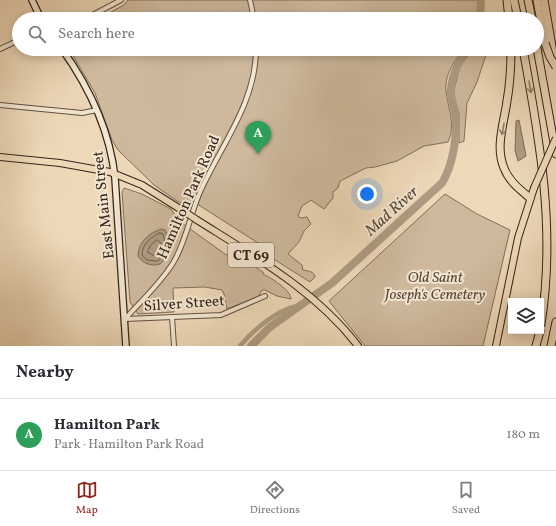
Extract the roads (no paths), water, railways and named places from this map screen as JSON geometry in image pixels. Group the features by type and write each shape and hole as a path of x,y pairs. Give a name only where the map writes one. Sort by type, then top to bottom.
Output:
{"highway":[{"path":"507,0 508,12"},
{"path":"514,0 517,12"},
{"path":"528,0 531,12"},
{"path":"537,0 539,12"},
{"path":"544,0 556,68"},
{"path":"544,38 550,57 556,68"},
{"path":"511,56 509,87 501,139 501,157 504,169 510,179 530,198"},
{"path":"525,56 548,198 549,267 544,303"},
{"path":"538,56 556,154"},
{"path":"551,346 555,333 556,322"},
{"path":"536,346 539,334"}],"main road":[{"path":"32,0 38,12"},
{"name":"East Main Street","path":"66,56 85,86 97,110 106,136 114,173 126,346"},
{"path":"496,346 517,243 530,198 556,138"},
{"name":"CT 69","path":"0,157 70,164 114,173 142,185 270,267 304,292 343,328 358,346"}],"street":[{"path":"99,12 122,0"},
{"path":"250,0 253,12"},
{"path":"0,49 12,43"},
{"name":"Hamilton Park Road","path":"124,319 168,270 177,255 198,196 248,97 254,77 256,56"},
{"path":"0,105 82,113 97,110"},
{"name":"Silver Street","path":"124,319 225,314 265,296"},
{"path":"172,317 174,346"}],"water":[{"path":"519,120 526,156 518,161 515,150 516,121"},
{"path":"161,229 165,230 169,239 168,252 160,264 147,264 138,256 140,246 148,236"}],"waterway":[{"name":"Mad River","path":"480,12 481,0"},
{"name":"Mad River","path":"251,346 270,327 332,283 442,183 449,168 454,150 456,122 451,92 456,68 463,56"},
{"path":"240,346 252,333 268,320 285,310 301,306"}],"place":[{"name":"Hamilton Park","path":"258,154"}],"park label":[{"name":"Old Saint Joseph's Cemetery","path":"435,286"}]}
